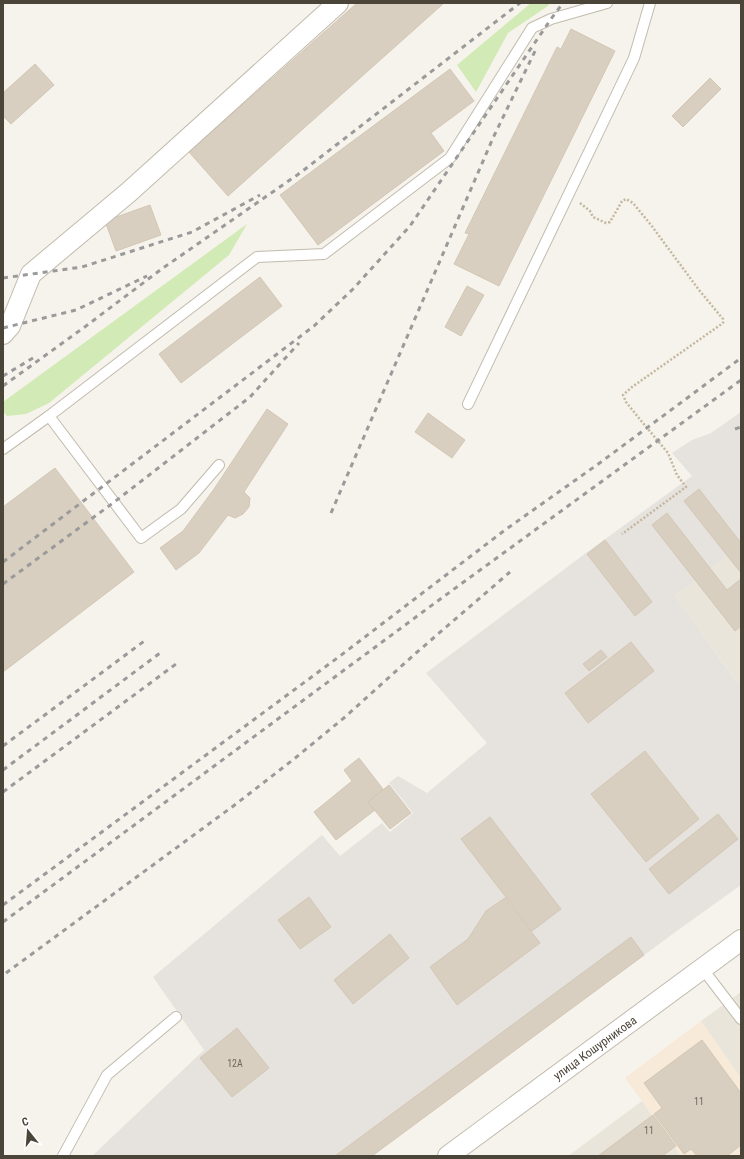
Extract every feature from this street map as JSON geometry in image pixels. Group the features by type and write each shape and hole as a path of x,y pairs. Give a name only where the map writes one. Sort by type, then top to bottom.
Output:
{"street":[{"path":"3,334 10,326 31,274 129,192 338,3"},
{"name":"улица Кошурникова","path":"448,1156 741,940"}],"lane":[{"path":"4,446 49,416 257,257 324,254 450,158 532,28 551,19 607,3"},
{"path":"468,404 634,58 650,3"},
{"path":"49,416 141,538 181,509 219,465"},
{"path":"702,968 741,1019"},
{"path":"63,1156 107,1075 176,1017"}],"path":[{"path":"569,194 590,211 593,216 606,223 610,222 622,201 626,199 633,203 723,319 723,323 632,387 623,395 626,402 668,453 677,475 686,487 622,534"}],"shaded area":[{"path":"741,412 741,546 675,596 738,684 741,683 741,885 372,1156 92,1156 204,1050 153,977 322,835 340,856 382,823 390,832 413,813 389,783 398,776 427,793 487,743 426,673 586,553 692,476 672,453 692,440 711,433"},
{"path":"741,546 741,683 739,685 675,596"},
{"path":"741,992 741,1078 701,1021"},
{"path":"701,1021 741,1078 741,1153 737,1156 681,1156 625,1078"},
{"path":"642,1101 681,1156 568,1156"}],"green space":[{"path":"531,3 550,3 548,6 508,33 476,92 457,65"},
{"path":"247,224 229,255 49,403 26,414 7,416 3,411 3,402"}],"building":[{"path":"357,3 444,3 228,196 189,152"},
{"path":"571,29 615,51 499,286 454,264 469,234 465,233 557,47 561,49"},
{"path":"35,64 54,85 11,124 3,116 3,93"},
{"path":"450,69 474,101 431,133 444,151 318,245 280,195"},
{"path":"710,78 721,89 683,127 672,116"},
{"path":"150,205 161,235 116,251 105,221"},
{"path":"260,277 282,306 181,383 159,354"},
{"path":"467,286 484,295 461,336 445,327"},
{"path":"267,409 288,424 244,492 250,498 249,507 243,514 235,518 228,515 199,553 176,570 160,548 183,531 214,489"},
{"path":"428,413 465,440 452,458 415,432"},
{"path":"55,468 134,572 3,672 3,507"},
{"path":"699,489 741,543 741,573 684,501"},
{"path":"667,513 727,590 741,579 741,626 735,631 652,525"},
{"path":"605,540 652,602 635,616 587,554"},
{"path":"631,642 654,671 588,723 565,693"},
{"path":"601,650 607,657 589,671 583,664"},
{"path":"645,751 699,819 646,862 591,794"},
{"path":"359,758 383,789 368,802 375,810 336,840 314,812 352,781 344,770"},
{"path":"389,785 411,813 390,829 368,802"},
{"path":"718,814 738,839 669,894 649,869"},
{"path":"490,817 561,909 532,931 461,839"},
{"path":"309,897 331,927 300,949 278,920"},
{"path":"505,898 540,943 457,1005 430,967 468,939 486,911"},
{"path":"390,934 409,958 353,1004 334,980"},
{"path":"631,937 644,955 372,1156 335,1156"},
{"path":"237,1028 269,1068 232,1097 200,1058"},
{"path":"702,1040 741,1093 741,1145 727,1156 697,1156 691,1149 684,1154 654,1114 662,1108 644,1083"},
{"path":"653,1115 676,1146 662,1156 598,1156"}],"railway":[{"path":"3,386 163,268 300,173 520,3"},
{"path":"3,562 314,326 353,289 410,226 563,3"},
{"path":"331,513 493,138 537,47"},
{"path":"3,278 82,267 192,232 260,195"},
{"path":"3,328 76,310 147,276"},
{"path":"3,584 113,503 250,397 299,343"},
{"path":"3,376 33,358"},
{"path":"3,905 340,656 505,530 601,462 741,358"},
{"path":"3,922 439,600 741,380"},
{"path":"735,429 741,427"},
{"path":"6,973 236,804 294,759 345,717 416,653 510,572"},
{"path":"3,746 147,639"},
{"path":"3,770 160,653"},
{"path":"3,792 176,664"}]}
